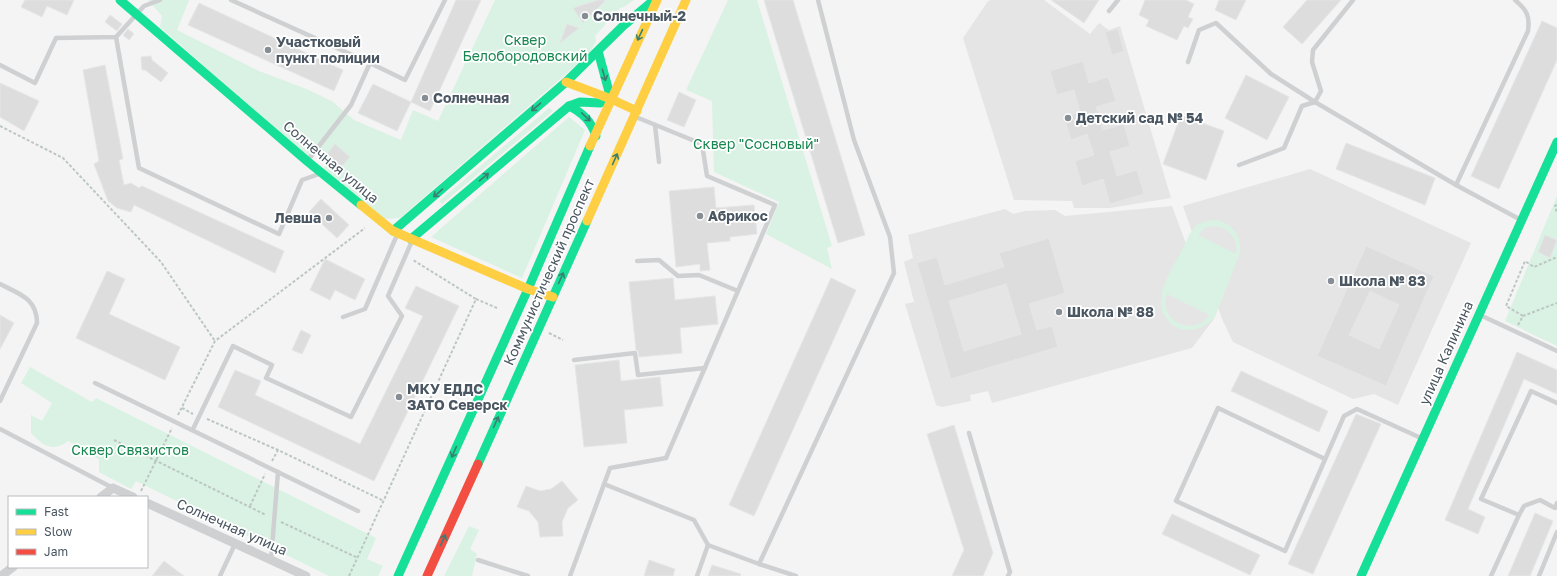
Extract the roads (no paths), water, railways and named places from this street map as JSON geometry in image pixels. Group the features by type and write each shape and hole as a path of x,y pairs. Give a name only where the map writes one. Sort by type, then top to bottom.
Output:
{"main road":[{"name":"Солнечная улица","path":"120,0 306,161 396,232 528,289 553,297"},
{"path":"396,232 566,82 623,26 655,0"},
{"name":"Коммунистический проспект","path":"398,576 528,289 655,0"},
{"name":"Коммунистический проспект","path":"427,576 686,0"},
{"path":"598,51 611,99"},
{"path":"566,82 611,99 636,114"},
{"path":"412,239 569,106 575,102 591,102 599,104 611,99"},
{"path":"569,106 578,110 593,124 596,136"},
{"name":"улица Калинина","path":"1362,576 1478,314 1557,142"}],"street":[{"path":"102,496 113,488 131,496"},
{"name":"Солнечная улица","path":"148,503 306,576"},
{"path":"1,576 12,568"}],"lane":[{"path":"0,65 36,82 56,38 116,37 144,6 160,0"},
{"path":"231,0 405,80 445,0"},
{"path":"759,564 894,273 890,237 854,140 818,0"},
{"path":"1109,11 1118,0"},
{"path":"1238,165 1284,148 1302,106 1315,102 1321,91 1312,62 1313,50 1353,0"},
{"path":"1456,185 1528,32 1530,22 1527,12 1523,6 1515,0"},
{"path":"1188,62 1199,30 1216,23 1272,74 1315,102 1456,185 1521,220"},
{"path":"116,37 139,168 279,234 302,180 321,173"},
{"path":"306,161 351,105 370,63"},
{"path":"570,576 610,468 666,458 776,205 707,176 702,144 655,125 636,114"},
{"path":"655,125 659,162"},
{"path":"343,316 365,309 396,232"},
{"path":"193,429 232,346 272,365 266,378 351,417 402,316 388,296 412,239"},
{"path":"637,261 659,260 678,276 699,275 738,291"},
{"path":"0,284 26,298 33,304 37,313 37,323 0,401"},
{"path":"1478,314 1557,351"},
{"path":"574,360 635,353 638,375 705,368"},
{"path":"95,383 193,429 268,468 358,511"},
{"path":"1519,515 1481,499 1531,391 1557,403"},
{"path":"1325,459 1218,408 1176,501 1285,551 1344,416 1357,409 1422,439"},
{"path":"0,429 113,488"},
{"path":"969,432 1010,572 1008,576"},
{"path":"271,560 278,472"},
{"path":"604,484 694,520 708,545 796,576"},
{"path":"1491,576 1524,506 1540,500 1556,506"},
{"path":"1539,576 1557,532"},
{"path":"220,576 234,544"},
{"path":"697,576 708,545"},
{"path":"478,560 528,576"}],"place":[{"name":"Солнечный-2","path":"585,16"},
{"name":"Участковый пункт полиции","path":"268,50"},
{"name":"Солнечная","path":"425,98"},
{"name":"Детский сад № 54","path":"1068,118"},
{"name":"Абрикос","path":"700,216"},
{"name":"Левша","path":"329,218"},
{"name":"Школа № 83","path":"1331,281"},
{"name":"Школа № 88","path":"1059,312"},
{"name":"МКУ ЕДДС ЗАТО Северск","path":"399,397"}],"park label":[{"name":"Сквер Белобородовский","path":"525,48"},
{"name":"Сквер \"Сосновый\"","path":"756,144"},
{"name":"Сквер Связистов","path":"130,450"}]}
